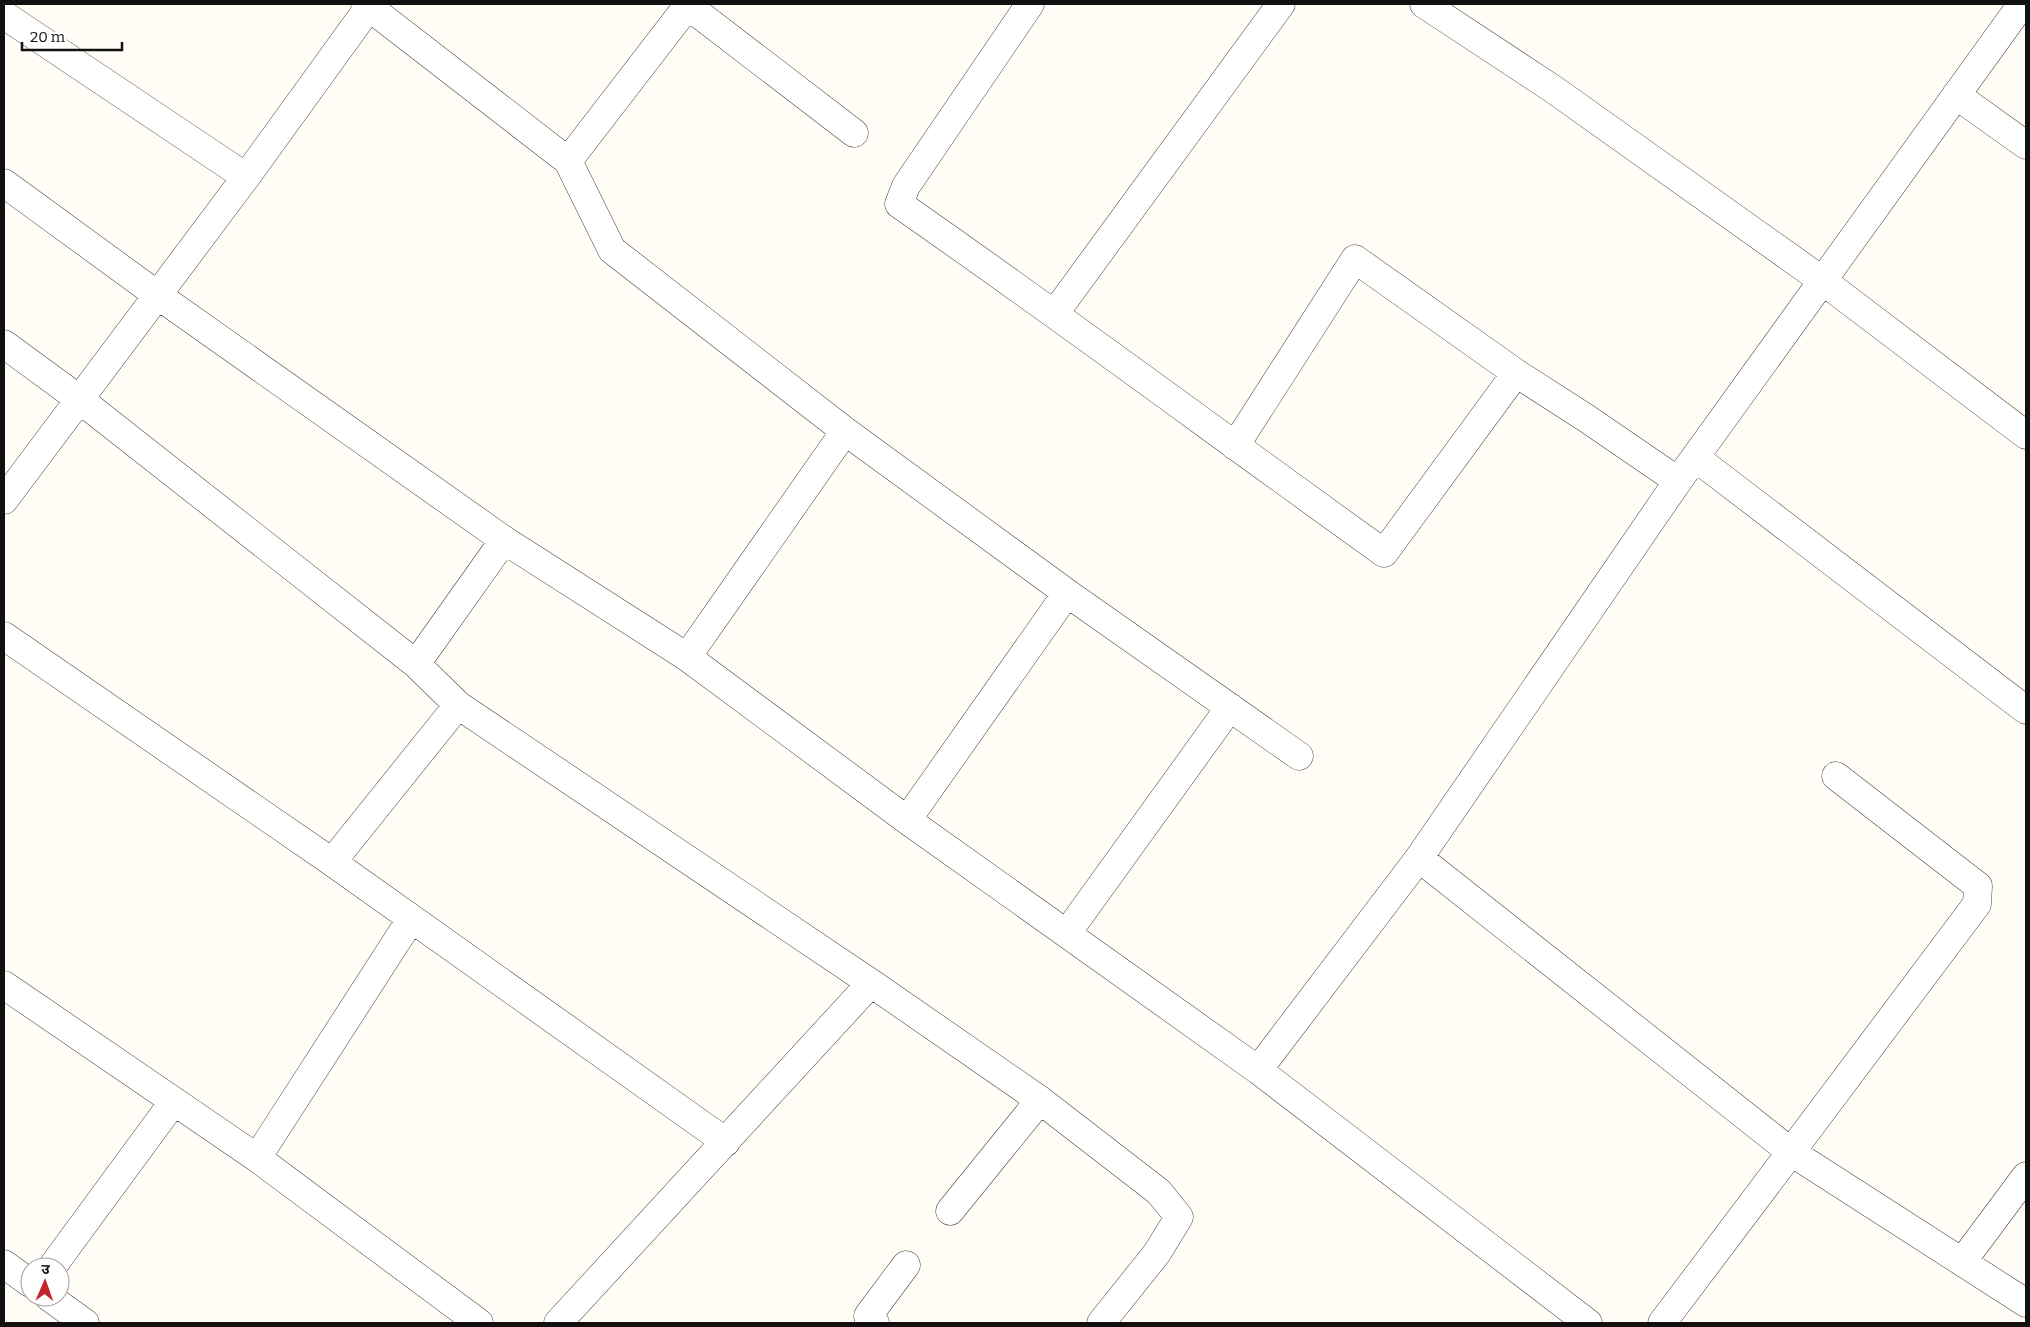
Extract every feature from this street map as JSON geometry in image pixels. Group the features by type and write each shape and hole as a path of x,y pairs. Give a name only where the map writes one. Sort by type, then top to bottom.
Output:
{"street":[{"path":"568,161 688,4 854,133"},
{"path":"1030,4 906,186 900,204 1055,313 1384,553 1516,373"},
{"path":"1055,313 1281,4"},
{"path":"1424,4 1553,89 1822,281 2026,436"},
{"path":"1258,1070 1418,858 1678,481 2022,4"},
{"path":"4,500 156,294 246,177 368,5 568,161 612,250 845,431 1067,593 1299,756"},
{"path":"4,15 246,177"},
{"path":"1956,95 2026,145"},
{"path":"4,183 156,294 504,540 686,657 907,820 1258,1070 1588,1323"},
{"path":"1235,446 1355,259 1516,373 1678,481"},
{"path":"4,344 79,399 416,664 458,705 1040,1100 1159,1192 1179,1217 1156,1253 1101,1323"},
{"path":"686,657 845,431"},
{"path":"1696,458 2026,710"},
{"path":"416,664 504,540"},
{"path":"907,820 1067,593"},
{"path":"4,636 332,862 726,1142"},
{"path":"332,862 458,705"},
{"path":"1067,933 1230,707"},
{"path":"1662,1323 1977,904 1978,886 1836,776"},
{"path":"1418,858 1791,1152 2026,1303"},
{"path":"257,1158 411,919"},
{"path":"558,1323 871,984"},
{"path":"4,985 257,1158 479,1323"},
{"path":"950,1211 1040,1100"},
{"path":"59,1257 174,1101"},
{"path":"1962,1262 2026,1176"},
{"path":"4,1264 20,1276"},
{"path":"868,1321 906,1265"},
{"path":"63,1307 85,1323"}]}
